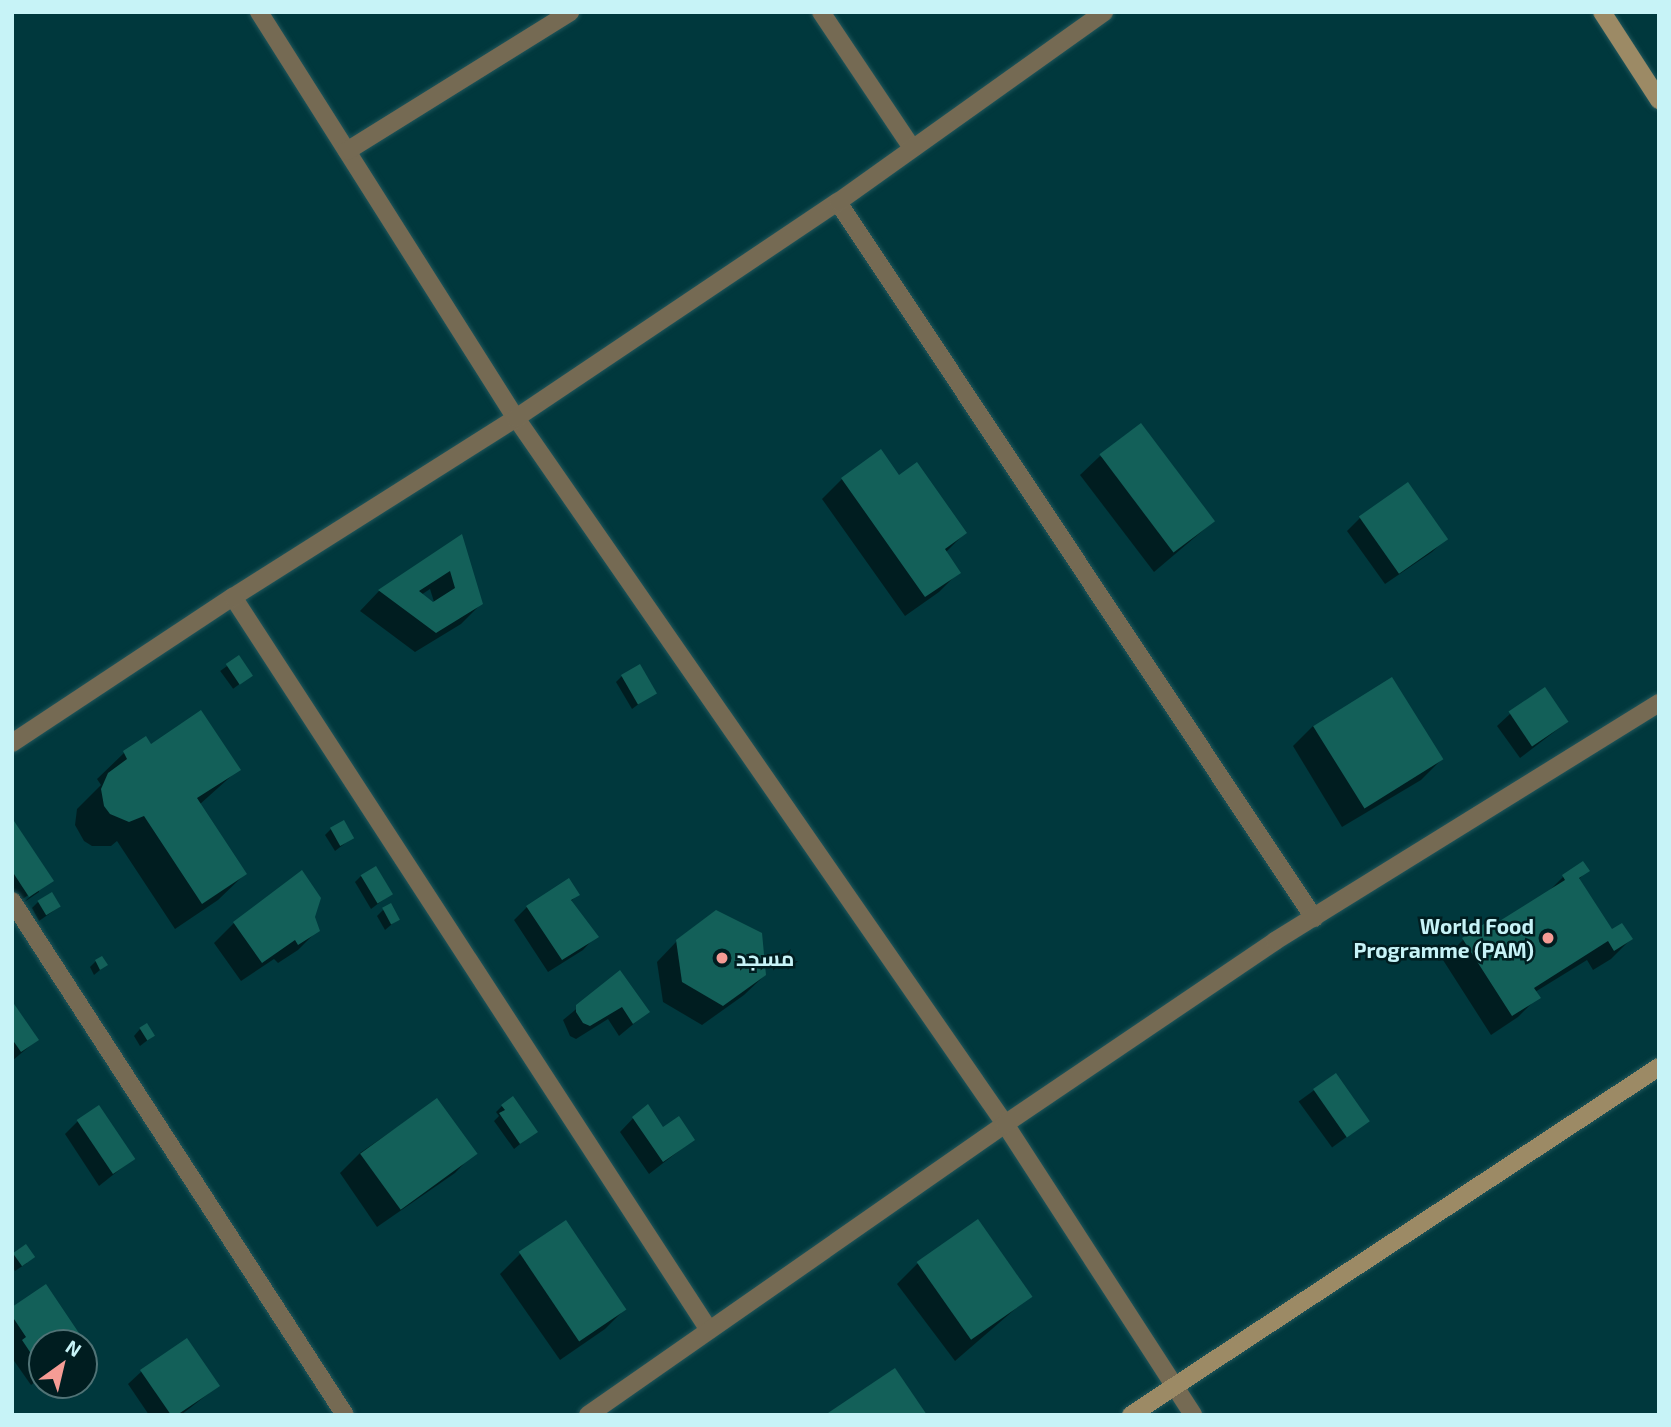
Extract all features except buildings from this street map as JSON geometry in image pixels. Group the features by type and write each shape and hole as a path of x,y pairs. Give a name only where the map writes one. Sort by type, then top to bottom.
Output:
{"street":[{"path":"259,12 516,418 586,515 1005,1124 1193,1415"},
{"path":"347,151 570,12"},
{"path":"821,12 912,148"},
{"path":"12,743 233,597 516,418 838,202 1104,12"},
{"path":"1602,12 1659,100"},
{"path":"838,202 1314,918"},
{"path":"233,597 709,1330"},
{"path":"588,1415 1005,1124 1314,918 1659,702"},
{"path":"12,901 345,1415"},
{"path":"1131,1415 1659,1067"}],"place":[{"name":"World Food Programme (PAM)","path":"1548,938"},
{"name":"مسجد","path":"722,958"}]}
